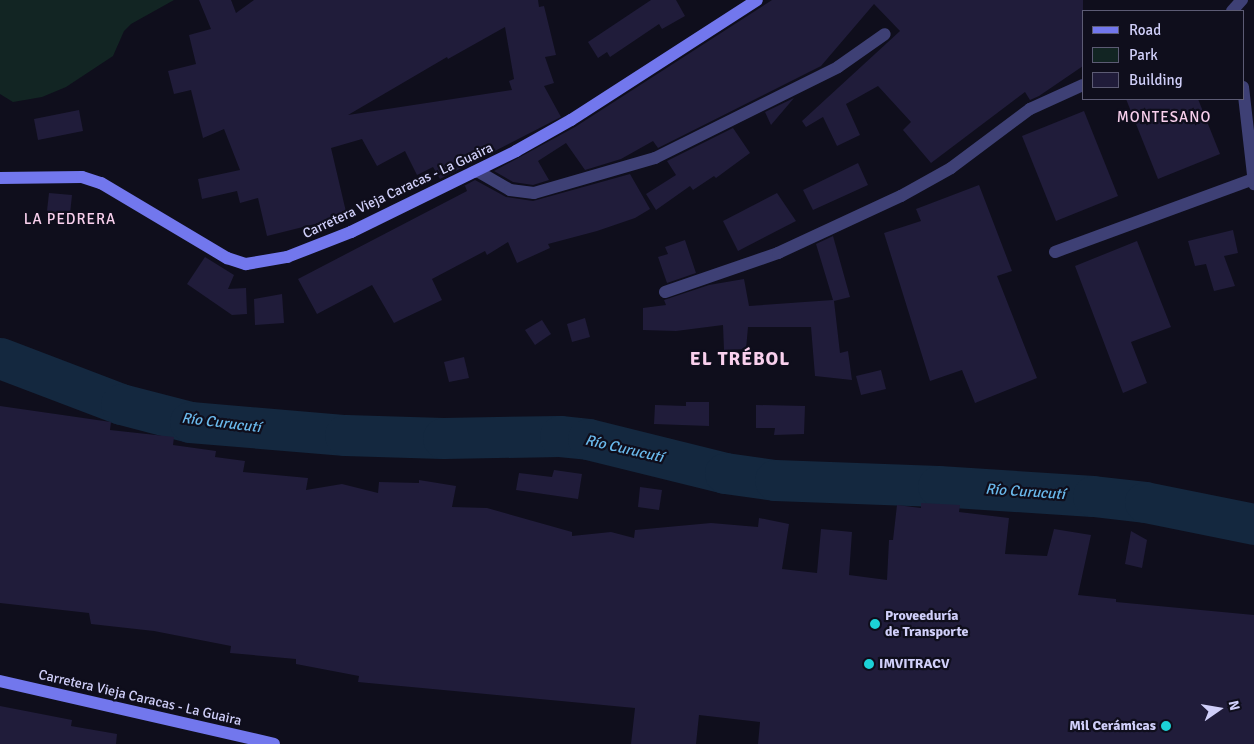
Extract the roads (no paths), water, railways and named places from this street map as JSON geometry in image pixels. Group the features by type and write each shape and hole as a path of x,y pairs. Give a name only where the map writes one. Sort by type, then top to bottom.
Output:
{"main road":[{"name":"Carretera Vieja Caracas - La Guaira","path":"0,178 65,175 101,183 227,258 246,264 280,259 314,248 474,172 571,120 757,0"},
{"name":"Carretera Vieja Caracas - La Guaira","path":"0,681 274,744"}],"street":[{"path":"1233,10 1242,0"},
{"path":"474,172 479,172 510,190 534,193 655,158 838,67 885,34"},
{"path":"665,292 778,253 901,196 951,168 1030,108 1082,85"},
{"path":"1055,252 1253,182 1244,96"}],"waterway":[{"name":"Río Curucutí","path":"0,358 121,404 190,422 345,435 443,438 560,436 588,439 725,473 775,480 938,486 1093,496 1145,502 1254,524"}],"place":[{"name":"Proveeduría de Transporte","path":"875,624"},
{"name":"IMVITRACV","path":"869,664"},
{"name":"Mil Cerámicas","path":"1166,726"}],"district":[{"name":"MONTESANO","path":"1164,118"},
{"name":"LA PEDRERA","path":"70,220"},
{"name":"EL TRÉBOL","path":"740,360"}]}
